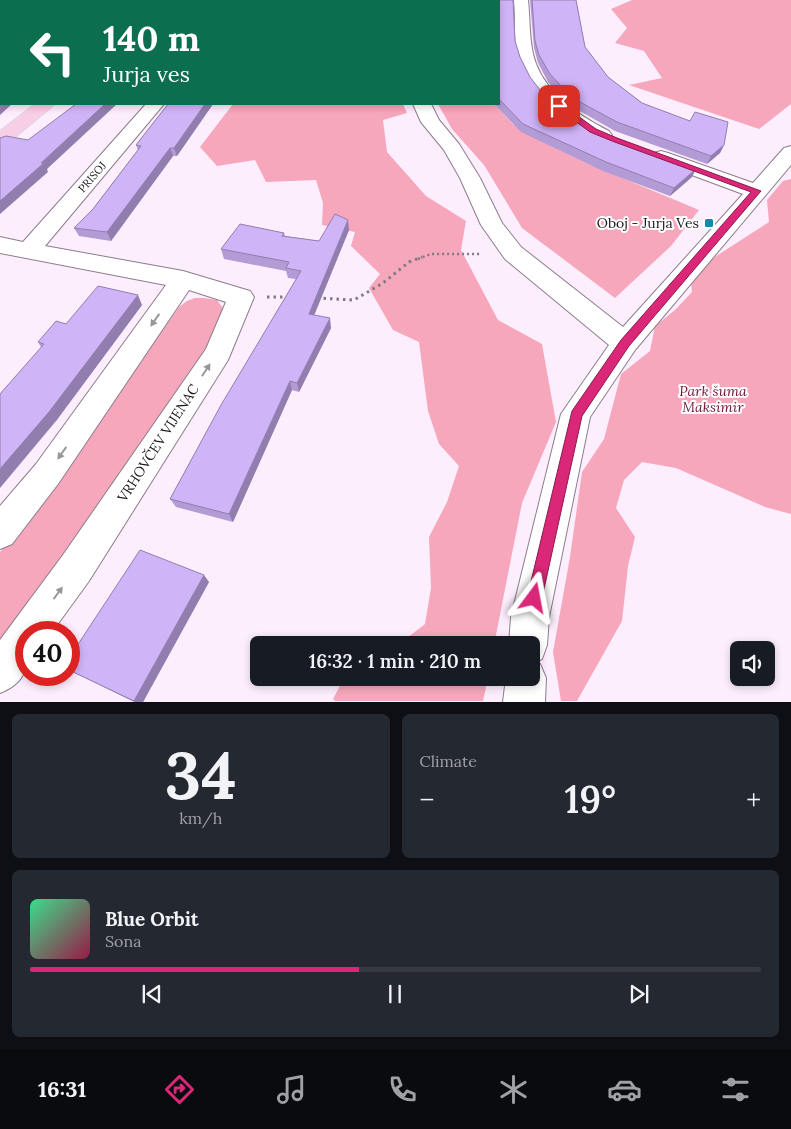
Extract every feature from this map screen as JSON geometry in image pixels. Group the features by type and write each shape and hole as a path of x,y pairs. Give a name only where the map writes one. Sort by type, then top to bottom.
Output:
{"main road":[{"path":"0,140 45,105"}],"street":[{"path":"521,0 526,61 534,77 559,106 576,120 614,140"},
{"name":"PRISOJ","path":"29,250 154,105"},
{"path":"422,105 430,122 452,148 470,178 492,225 513,253 625,343"},
{"path":"641,150 756,191"},
{"path":"529,636 530,617 576,414 625,343 791,152"},
{"name":"VRHOVČEV VIJENAC","path":"0,245 183,280 241,297 218,353 76,568 37,621"},
{"path":"0,532 47,474 183,280"},
{"path":"0,673 15,652"},
{"path":"524,702 525,686"}],"path":[{"path":"316,298 354,300 383,283 409,262 431,254 513,253"}],"green space":[{"path":"632,0 791,0 791,104 759,129 629,85 662,78 644,51 615,43 627,28 611,9"},
{"path":"232,105 403,105 407,113 383,120 387,152 426,196 466,221 461,250 498,320 542,344 556,422 522,503 496,636 410,636 425,624 431,588 429,537 447,502 459,466 439,444 428,411 419,342 393,330 369,288 380,274 351,246 355,232 322,225 323,203 316,180 266,182 255,160 217,166 200,147"},
{"path":"439,105 495,105 513,124 543,142 589,164 699,210 671,246 615,298 522,228 484,165 452,129"},
{"name":"Park šuma Maksimir","path":"791,179 791,514 765,507 676,468 642,462 624,480 616,508 635,537 628,566 622,621 577,701 561,701 553,652 570,557 582,472 604,439 621,374 650,351 655,326 675,310 692,292 690,273 769,222 767,200 783,181"},
{"path":"195,298 217,300 225,311 225,317 156,429 22,621 15,621 15,631 0,653 0,552 39,505 179,307"},
{"path":"340,686 486,686 483,701 335,701 333,699"}],"building":[{"path":"500,0 513,0 515,41 520,57 530,77 544,95 561,110 600,132 696,169 674,188 606,162 523,124 500,100"},
{"path":"532,0 576,0 585,47 608,77 642,103 690,121 695,112 728,122 724,145 711,156 617,122 580,102 550,74 539,55 535,41"},
{"path":"75,105 104,105 41,163 44,163 0,201 0,138 6,136 28,140"},
{"path":"167,105 204,105 174,148 170,148 107,232 74,228 93,209 141,146 136,145"},
{"path":"335,214 348,220 309,314 330,318 297,383 290,381 229,514 170,499 221,405 301,271 286,268 289,262 221,249 240,224 284,233 282,236 319,241"},
{"path":"98,286 138,295 49,412 0,469 0,394 44,344 38,342 56,321 66,324"},
{"path":"140,550 204,575 134,701 80,675 80,641"}],"place":[{"name":"Oboj - Jurja Ves","path":"709,223"}],"route":[{"path":"534,598 576,414 625,343 756,191 614,140 576,120 559,106"}]}
